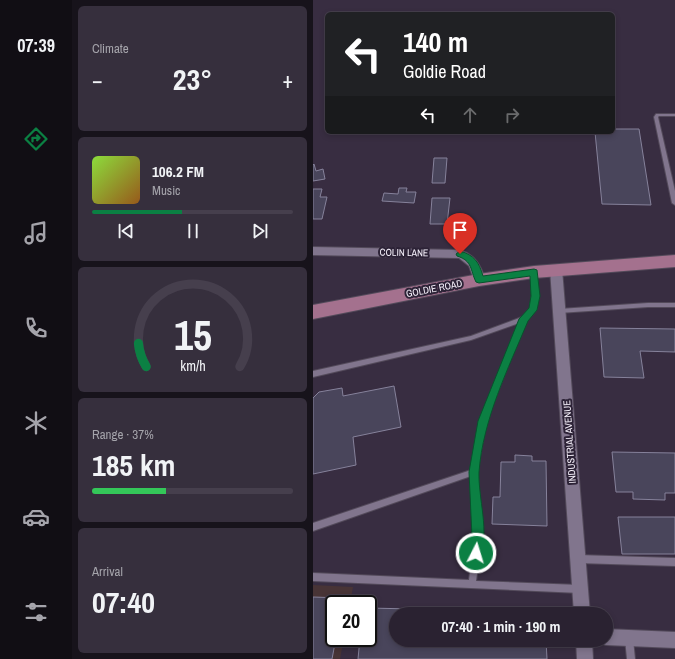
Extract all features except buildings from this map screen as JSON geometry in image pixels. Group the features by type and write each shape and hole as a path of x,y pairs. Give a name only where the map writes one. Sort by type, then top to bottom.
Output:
{"street":[{"name":"COLIN LANE","path":"313,251 460,254 467,256 475,264 479,280"},
{"name":"GOLDIE ROAD","path":"313,312 479,280 534,272 556,269 675,261"},
{"name":"INDUSTRIAL AVENUE","path":"556,269 581,607"},
{"path":"613,638 629,640 675,640"},
{"path":"584,647 585,659"}],"lane":[{"path":"675,115 658,115 657,117 675,203"},
{"path":"472,584 478,537 474,472 483,421 524,319 533,310 535,296 534,272"},
{"path":"559,311 648,305 675,305"},
{"path":"313,374 471,338 524,319"},
{"path":"313,527 474,472"},
{"path":"578,559 675,562"},
{"path":"313,577 580,589"},
{"path":"629,640 631,659"}],"shaded area":[{"path":"313,585 353,587 352,595 325,595 325,647 342,647 340,659 313,659"}],"route":[{"path":"460,254 467,256 475,264 479,280 534,272 535,296 533,310 524,319 483,421 474,472 478,537 476,553"}]}
